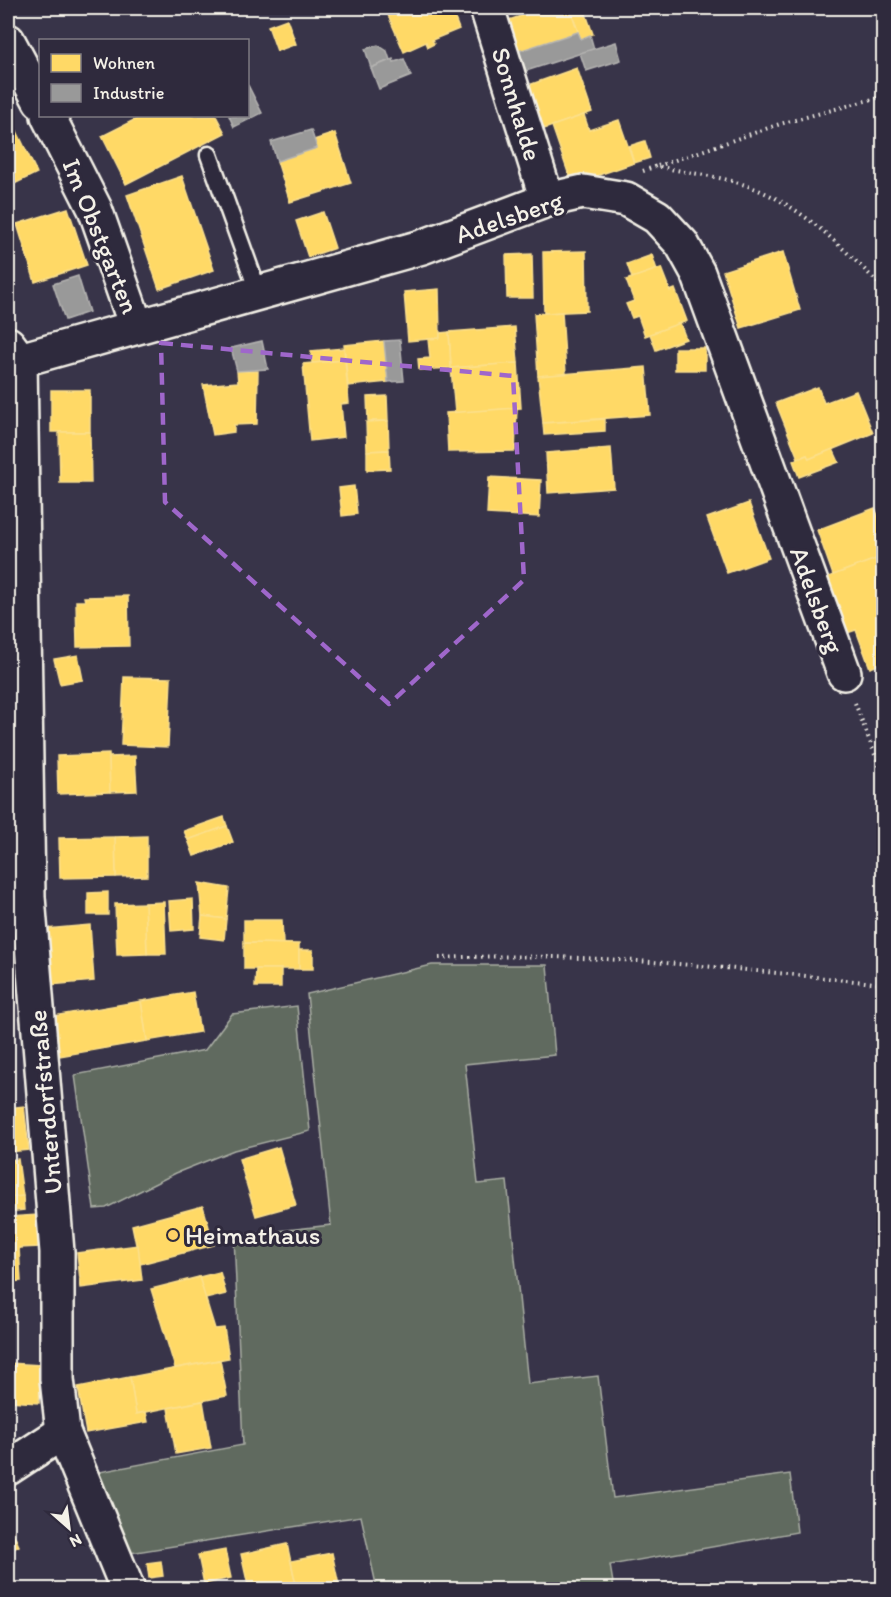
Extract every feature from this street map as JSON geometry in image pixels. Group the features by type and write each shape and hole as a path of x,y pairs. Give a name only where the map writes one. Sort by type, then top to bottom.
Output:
{"street":[{"name":"Sonnhalde","path":"487,8 548,200"},
{"path":"8,40 39,99"},
{"name":"Im Obstgarten","path":"49,117 95,209 136,326"},
{"name":"Adelsberg","path":"14,352 136,326 259,294 422,247 548,200 583,192 626,199 657,217 682,244 710,299 740,392 844,673"},
{"name":"Unterdorfstraße","path":"14,352 28,897 57,1252 57,1379 63,1432 128,1590"},
{"path":"8,1468 63,1432"}],"lane":[{"path":"210,155 259,294"}],"path":[{"path":"636,173 780,124 884,96"},
{"path":"657,166 748,186 802,214 834,240 884,289"},
{"path":"844,673 884,778"},
{"path":"439,958 492,956 649,960 884,984"}],"highlighted area":[{"path":"161,343 513,376 524,580 389,704 165,502"}],"shaded area":[{"path":"432,965 547,965 555,1055 465,1064 478,1184 507,1181 528,1384 598,1376 613,1498 790,1474 797,1532 610,1565 614,1589 377,1589 361,1516 124,1554 94,1473 243,1445 234,1236 331,1225 307,994"},
{"path":"297,1006 310,1131 234,1150 176,1173 106,1208 94,1209 75,1075 205,1050 232,1014"}],"building: Wohnen":[{"path":"385,8 451,8 459,29 432,40 434,44 428,47 426,42 404,52"},
{"path":"544,8 570,8 578,32 519,51 509,20"},
{"path":"570,8 584,8 593,34 581,39"},
{"path":"287,19 296,44 277,51 268,26"},
{"path":"577,68 592,112 544,129 529,85"},
{"path":"584,115 589,130 619,120 634,163 572,184 552,126"},
{"path":"140,117 217,117 225,133 126,184 102,136"},
{"path":"16,129 37,173 8,187 8,133"},
{"path":"335,133 351,183 290,202 277,161 317,148 314,140"},
{"path":"645,141 650,158 634,163 629,146"},
{"path":"182,176 214,270 159,289 127,195"},
{"path":"68,208 87,265 35,282 17,224"},
{"path":"323,212 335,248 308,257 296,221"},
{"path":"586,251 587,311 544,313 543,252"},
{"path":"783,252 800,310 741,328 723,271"},
{"path":"532,254 533,298 507,298 506,255"},
{"path":"652,255 657,270 632,278 627,264"},
{"path":"661,268 670,291 675,289 687,321 645,336 638,316 632,318 626,304 634,301 626,280"},
{"path":"439,289 440,338 408,341 404,292"},
{"path":"562,312 566,374 538,376 534,314"},
{"path":"680,323 686,339 656,350 650,334"},
{"path":"515,327 518,363 451,368 449,332"},
{"path":"449,332 451,368 419,370 418,359 430,358 428,339 440,338 440,333"},
{"path":"384,341 388,382 348,386 344,345"},
{"path":"344,348 345,360 312,363 311,351"},
{"path":"675,348 705,348 705,370 675,370"},
{"path":"345,360 349,403 341,404 344,437 310,441 303,364"},
{"path":"518,363 521,408 455,413 451,368"},
{"path":"646,367 650,415 543,423 538,376"},
{"path":"237,371 258,371 257,424 234,425 234,432 213,435 203,385 238,382"},
{"path":"818,387 824,403 856,391 873,433 809,459 807,455 798,458 776,403"},
{"path":"51,390 90,390 90,432 51,432"},
{"path":"387,396 388,421 368,421 367,397"},
{"path":"517,408 515,451 448,452 446,413"},
{"path":"605,419 605,431 544,435 543,423"},
{"path":"388,421 389,450 367,451 366,422"},
{"path":"59,432 90,432 91,483 60,483"},
{"path":"611,448 614,488 548,493 546,453"},
{"path":"833,449 839,462 799,477 793,461 807,455 809,459"},
{"path":"389,450 390,469 367,470 367,451"},
{"path":"489,477 541,480 539,517 487,514"},
{"path":"354,486 357,514 342,516 339,488"},
{"path":"749,503 769,558 727,573 707,518"},
{"path":"875,508 884,531 884,556 833,575 817,530"},
{"path":"884,556 884,663 870,668 856,630 844,634 823,579"},
{"path":"128,596 129,646 77,647 76,601 85,601 84,597"},
{"path":"78,655 83,680 60,684 54,659"},
{"path":"124,677 171,678 168,747 121,745"},
{"path":"109,754 110,792 58,794 57,756"},
{"path":"135,756 137,791 110,792 109,757"},
{"path":"224,817 227,826 188,840 184,831"},
{"path":"227,826 233,842 194,856 188,840"},
{"path":"147,836 147,876 116,877 115,837"},
{"path":"115,837 116,877 60,878 59,838"},
{"path":"199,883 229,888 226,919 202,916"},
{"path":"108,892 108,915 88,915 88,893"},
{"path":"193,899 194,929 171,931 169,901"},
{"path":"164,902 166,954 147,954 145,903"},
{"path":"145,903 147,954 117,955 115,904"},
{"path":"202,916 226,919 224,940 200,937"},
{"path":"244,920 282,920 283,944 244,943"},
{"path":"90,925 94,981 50,985 46,929"},
{"path":"244,943 299,944 299,969 244,969"},
{"path":"299,950 313,950 313,969 299,969"},
{"path":"256,969 281,969 281,987 255,987"},
{"path":"193,992 200,1032 147,1041 141,1001"},
{"path":"141,1001 147,1041 60,1056 53,1016"},
{"path":"24,1106 29,1150 8,1152 8,1108"},
{"path":"279,1147 296,1205 256,1216 239,1159"},
{"path":"18,1159 23,1196 8,1198 8,1160"},
{"path":"23,1196 24,1210 8,1212 8,1198"},
{"name":"Heimathaus","path":"203,1206 214,1245 140,1264 132,1225"},
{"path":"38,1215 40,1247 19,1248 21,1281 8,1282 8,1217"},
{"path":"138,1245 142,1280 81,1288 77,1253"},
{"path":"220,1272 226,1294 205,1299 199,1277"},
{"path":"199,1277 215,1329 224,1328 229,1358 175,1368 151,1289"},
{"path":"220,1360 227,1396 136,1414 130,1377"},
{"path":"8,1363 41,1365 39,1403 8,1401"},
{"path":"130,1377 136,1414 146,1412 148,1422 86,1433 78,1387"},
{"path":"203,1401 211,1448 176,1454 168,1408"},
{"path":"8,1522 19,1546 8,1552"},
{"path":"287,1544 297,1590 249,1590 241,1554"},
{"path":"225,1550 231,1578 204,1584 198,1555"},
{"path":"332,1553 340,1590 297,1590 291,1561"},
{"path":"161,1561 163,1576 149,1578 147,1563"}],"building: Industrie":[{"path":"578,32 581,39 590,35 594,49 526,71 519,51"},
{"path":"616,42 621,60 586,71 580,53"},
{"path":"378,45 387,51 390,60 371,68 365,49"},
{"path":"393,59 394,62 404,59 411,76 379,89 371,68"},
{"path":"249,87 262,113 234,127 229,117 249,117"},
{"path":"311,130 317,148 277,161 271,142"},
{"path":"78,276 89,312 65,320 53,284"},
{"path":"400,340 404,381 388,382 384,341"},
{"path":"262,341 268,369 237,371 231,348"}],"place":[{"name":"Heimathaus","path":"173,1235"}]}
